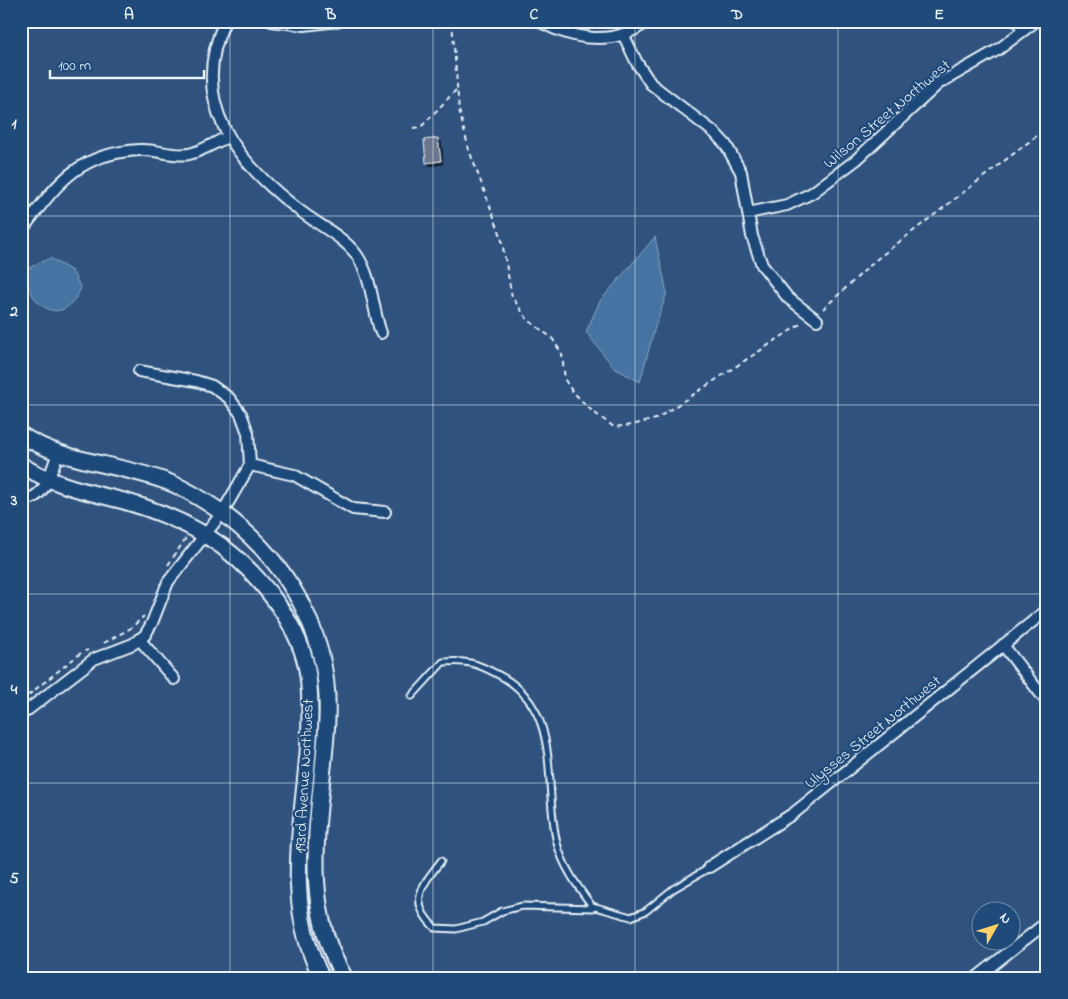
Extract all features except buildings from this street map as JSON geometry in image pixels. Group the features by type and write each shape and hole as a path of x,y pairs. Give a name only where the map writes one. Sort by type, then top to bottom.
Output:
{"street":[{"path":"225,21 213,60 211,83 219,119 228,137 246,161 275,192 339,238 356,254 367,277 373,310 381,333"},
{"path":"272,21 304,25 338,21"},
{"path":"539,21 576,37 602,38 623,34 648,21"},
{"path":"1018,21 1024,30"},
{"name":"Wilson Street Northwest","path":"748,213 787,205 812,193 856,160 938,84 999,49 1036,21"},
{"path":"623,34 636,64 651,84 715,133 726,144 741,172 756,251 769,278 788,298 817,320"},
{"path":"21,231 54,188 86,164 106,156 129,151 189,154 228,137"},
{"path":"21,715 94,659 133,644 145,635 152,623 168,582 222,513 250,465 248,433 241,414 228,398 212,386 196,381 139,371"},
{"name":"193rd Avenue Northwest","path":"22,438 58,453 169,482 222,513 252,539 285,575 305,609 320,650 327,718 317,815 316,880 322,923 328,943 346,978"},
{"path":"21,499 36,497 48,479 58,453"},
{"name":"193rd Avenue Northwest","path":"21,465 48,479 77,490 158,512 205,535 236,557 274,599 295,636 308,675 308,731 297,880 303,930 310,955 322,978"},
{"path":"250,465 294,475 353,509 385,512"},
{"name":"Ulysses Street Northwest","path":"710,867 794,813 1047,610"},
{"path":"139,639 174,679"},
{"path":"1003,645 1047,702"},
{"path":"976,978 1047,922"}],"lane":[{"path":"412,696 443,662 464,660 506,678 523,693 539,714 546,738 557,844 571,878 592,906 631,916 646,911 673,889 710,867"},
{"path":"442,861 421,887 419,905 426,919 435,928 456,929 465,927 483,922 502,911 522,906 597,908"}],"path":[{"path":"452,21 459,110 469,150 501,236 512,297 528,320 552,338 562,354 565,380 572,391 592,411 614,427 656,419 802,323"},
{"path":"413,128 420,127 457,90"},
{"path":"823,309 878,259 1047,128"},
{"path":"165,570 186,535"},
{"path":"97,646 131,628 146,614"},
{"path":"21,701 82,652 89,649"}],"water":[{"path":"655,237 667,293 655,327 640,382 614,368 586,332 600,301"},
{"path":"50,258 72,271 81,288 73,302 63,309 54,311 37,301 27,280 27,269"}]}
